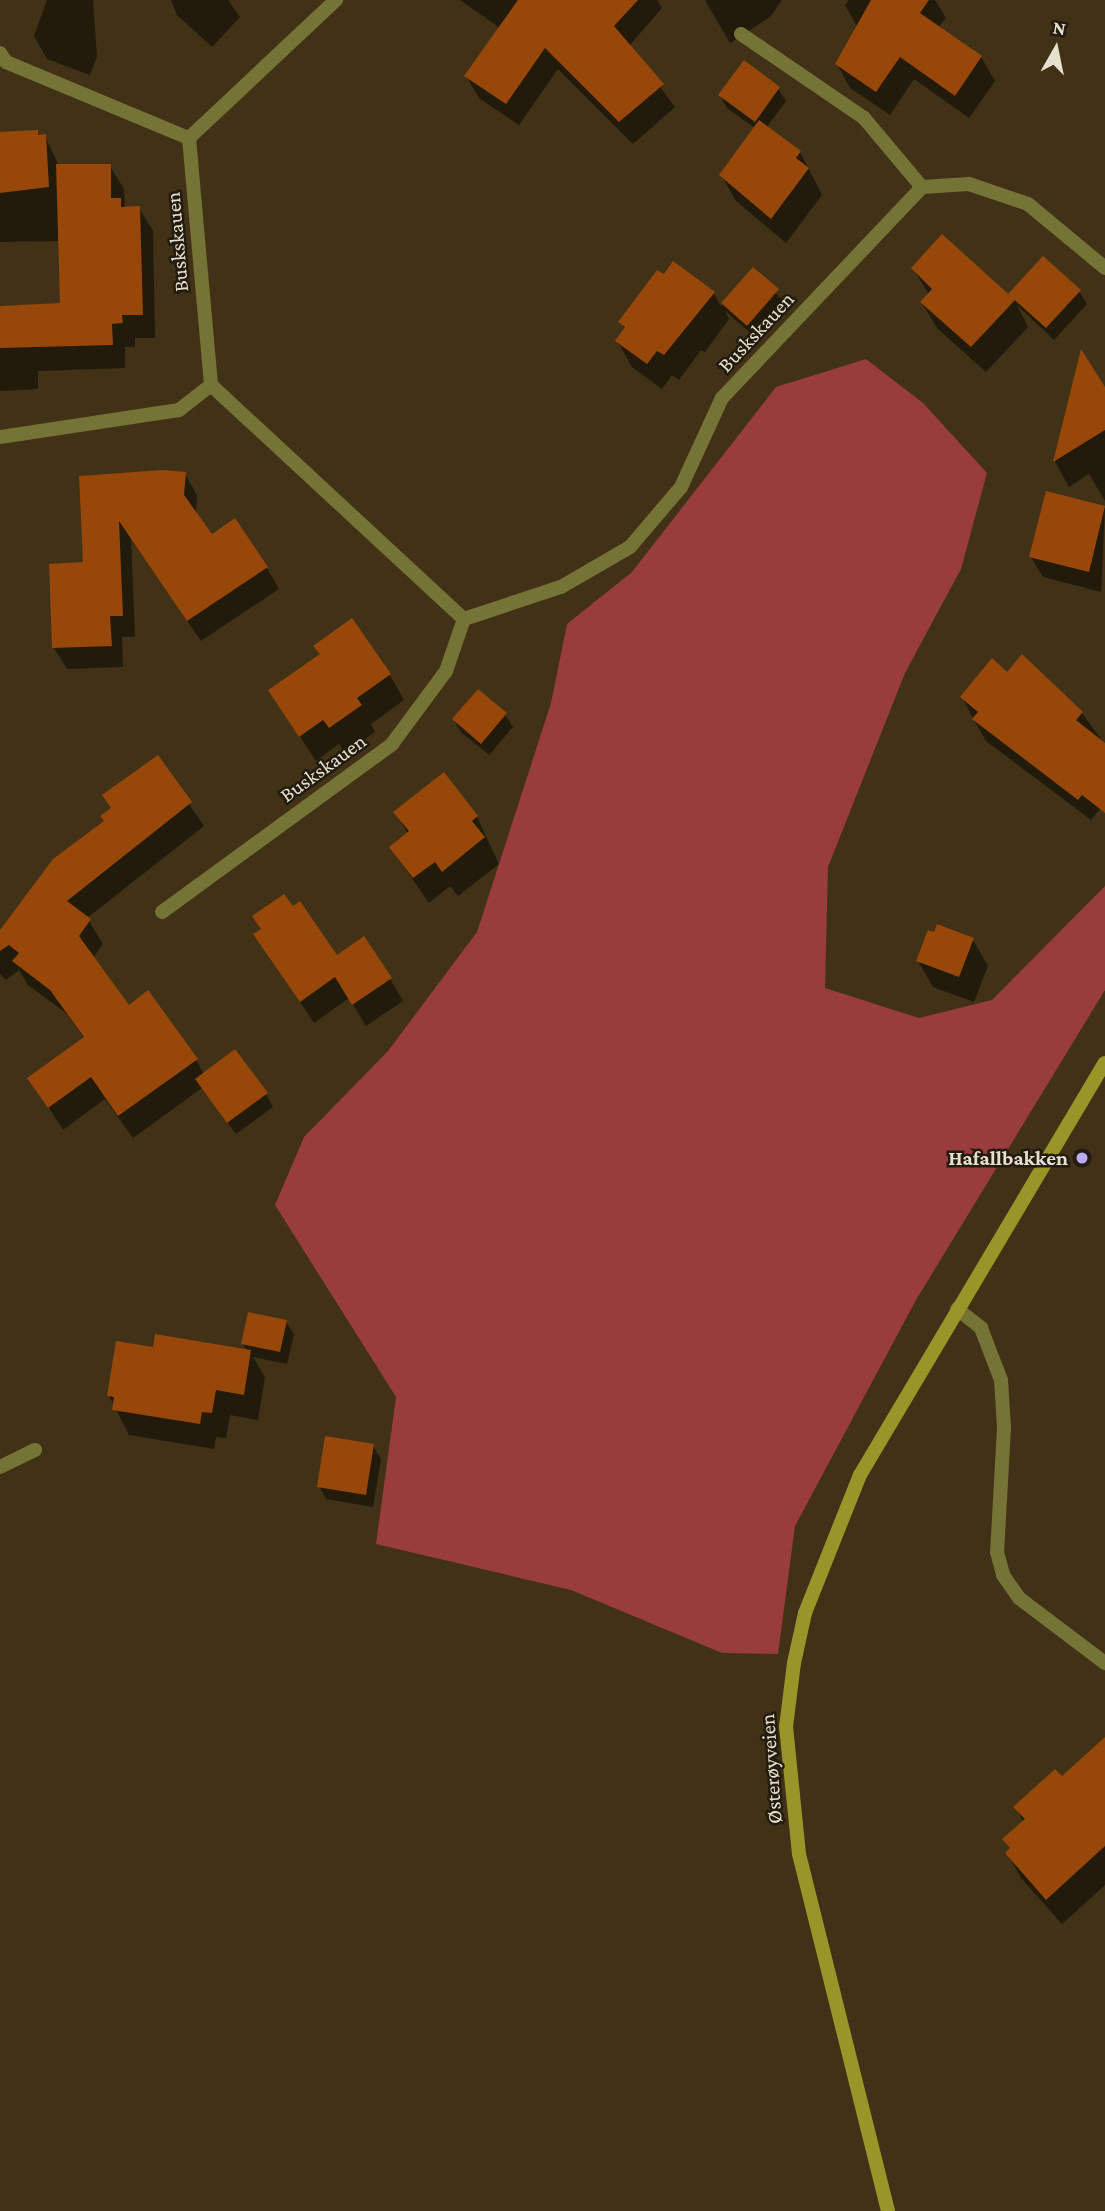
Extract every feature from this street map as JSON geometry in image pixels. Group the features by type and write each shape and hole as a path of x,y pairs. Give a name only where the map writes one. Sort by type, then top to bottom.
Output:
{"main road":[{"name":"Østerøyveien","path":"888,2211 799,1854 790,1786 788,1697 805,1613 832,1538 860,1475 1105,1063"}],"street":[{"path":"0,53 6,62 189,138 336,0"},
{"path":"741,34 864,118 922,187 969,184 1028,204 1105,268"},
{"name":"Buskskauen","path":"189,138 211,385"},
{"name":"Buskskauen","path":"162,912 392,744 446,671 464,619 561,587 630,547 681,487 722,398 922,187"},
{"path":"0,437 179,410 211,385 464,619"},
{"path":"957,1309 981,1328 1000,1380 1004,1428 997,1552 1003,1575 1019,1598 1105,1663"},
{"path":"0,1467 35,1450"}],"shaded area":[{"path":"866,359 923,403 987,473 961,569 905,673 828,867 825,988 919,1018 992,1000 1105,886 1105,990 916,1300 795,1526 778,1654 722,1653 571,1590 376,1544 396,1397 275,1205 304,1137 388,1051 477,932 551,703 567,624 632,572 776,387"}],"building":[{"path":"518,0 638,0 614,26 664,84 619,122 545,48 506,104 464,76"},
{"path":"871,0 929,0 920,13 982,56 955,96 900,57 876,92 835,64"},
{"path":"744,60 780,87 755,122 718,95"},
{"path":"759,120 801,151 796,158 809,168 771,219 719,175"},
{"path":"38,130 38,135 46,134 49,187 0,193 0,132"},
{"path":"56,164 111,164 111,198 121,198 121,207 140,206 143,315 122,315 123,323 112,324 113,345 0,348 0,306 60,303"},
{"path":"942,234 1015,300 971,347 920,302 932,289 911,268"},
{"path":"1043,256 1081,290 1046,328 1008,294"},
{"path":"673,261 715,292 664,355 657,351 647,364 615,341 625,327 618,322 657,270 664,274"},
{"path":"753,267 779,289 747,326 721,303"},
{"path":"1081,349 1105,387 1105,430 1053,462"},
{"path":"163,470 186,472 184,495 212,534 235,518 268,567 187,621 119,521 123,616 110,616 112,646 52,648 49,564 83,562 79,476"},
{"path":"1046,491 1105,506 1089,572 1029,557"},
{"path":"352,618 391,674 357,698 362,705 329,728 323,720 299,737 268,690 320,654 313,646"},
{"path":"1022,654 1083,712 1076,720 1105,743 1105,813 1082,795 1078,800 972,719 978,712 960,697 992,658 1007,672"},
{"path":"478,689 507,713 481,744 452,719"},
{"path":"158,755 192,802 67,901 91,919 79,936 129,1005 148,990 198,1059 118,1116 91,1077 48,1108 27,1078 84,1037 50,990 12,961 19,953 9,945 0,951 0,930 53,859 104,821 100,816 111,808 102,795"},
{"path":"444,772 478,816 472,821 485,837 442,872 435,862 413,878 389,847 409,831 393,812"},
{"path":"284,894 293,906 300,901 337,955 364,936 392,978 352,1005 335,977 300,1002 253,934 261,929 252,916"},
{"path":"937,924 974,938 959,977 916,961 928,930 934,932"},
{"path":"235,1049 268,1093 227,1123 195,1079"},
{"path":"248,1312 287,1320 280,1352 241,1344"},
{"path":"155,1334 251,1350 244,1395 216,1390 212,1413 202,1412 200,1424 112,1410 114,1397 107,1396 116,1341 153,1347"},
{"path":"325,1436 374,1444 366,1495 317,1487"},
{"path":"1105,1737 1105,1846 1046,1900 1005,1853 1010,1848 1002,1839 1025,1819 1013,1807 1055,1769 1062,1776"}],"place":[{"name":"Hafallbakken","path":"1082,1158"}]}
